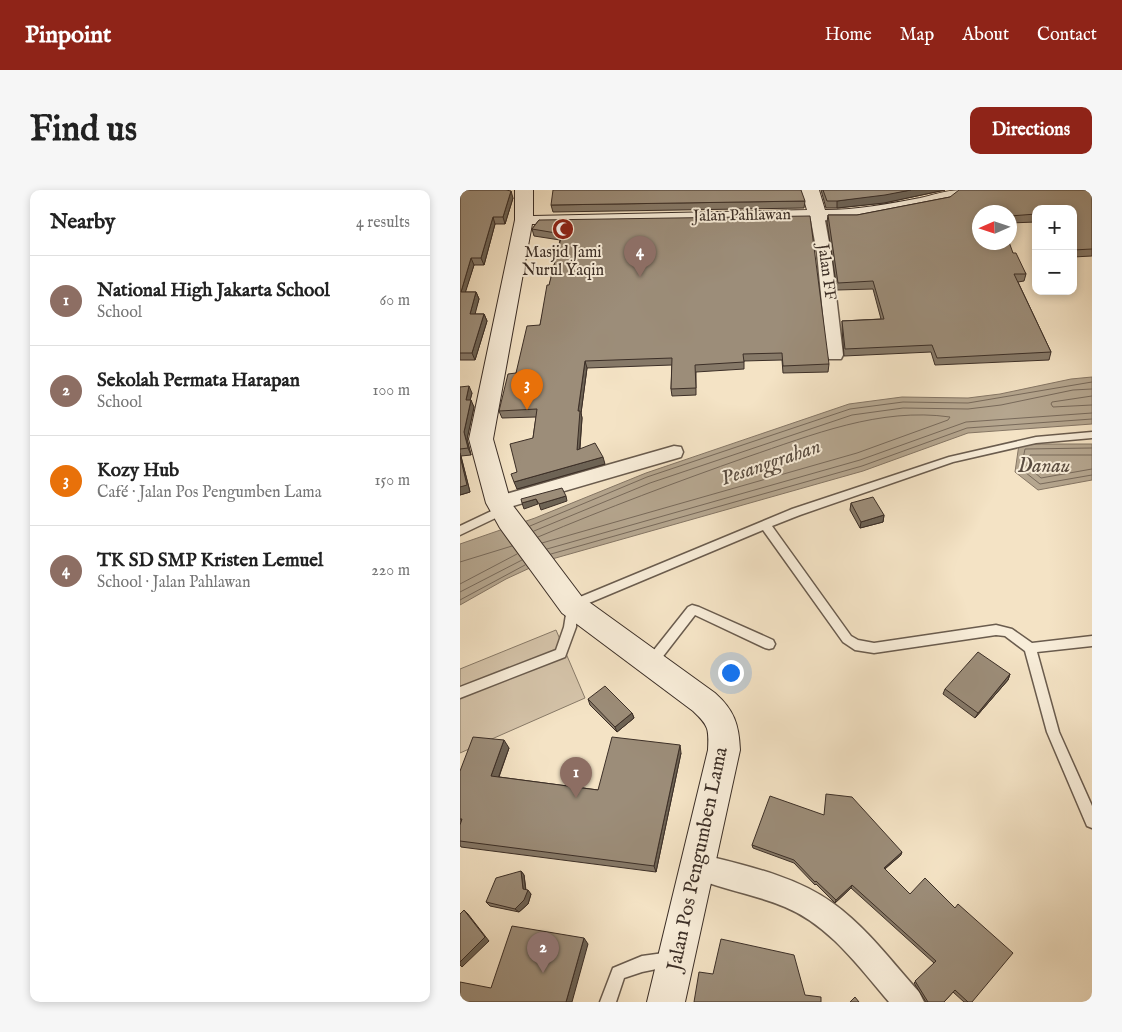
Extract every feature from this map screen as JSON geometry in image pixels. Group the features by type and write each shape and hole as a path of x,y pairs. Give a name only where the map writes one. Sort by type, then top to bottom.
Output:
{"street":[{"name":"Jalan Pos Pengumben Lama","path":"524,190 524,220 481,438 483,452 504,511 572,605 704,702 718,714 724,730 724,750 699,867 666,1002"},
{"name":"Jalan FF","path":"810,190 824,253 835,355"},
{"name":"Jalan Pahlawan","path":"524,220 817,215 877,212 942,198 956,190"},
{"path":"504,511 674,452"},
{"path":"699,867 728,875 811,905 835,922 909,1002"}],"lane":[{"path":"460,693 561,653 570,627 572,605 765,525 952,459 1036,440 1092,435"},
{"path":"460,531 504,511"},
{"path":"765,525 847,638 855,645 874,648 1002,630 1030,648 1092,641"},
{"path":"650,664 692,610 769,644"},
{"path":"1030,648 1052,732 1092,821"},
{"path":"608,1002 618,972 642,964 677,959"}],"shaded area":[{"path":"556,630 585,698 460,753 460,669"}],"water":[{"name":"Pesanggrahan","path":"1092,377 1092,424 968,433 863,471 545,561 506,579 460,605 460,544 535,518 646,473 849,404 902,397 968,398 1000,394 1071,379"},
{"name":"Danau","path":"1019,444 1092,444 1092,480 1038,490 1015,472"}],"building":[{"path":"460,190 511,191 503,217 493,217 481,258 471,258 461,292 476,292 470,314 484,314 472,353 460,353"},
{"path":"553,190 801,190 805,201 551,205"},
{"path":"823,190 911,190 885,195 827,201"},
{"path":"959,190 1092,190 1092,249 1077,250 1077,205 1032,205 1032,214 1017,215 1017,205 972,205 972,250 1012,250 1013,253 1016,253 1026,274 1014,274 1051,352 937,358 932,345 845,349 842,321 884,319 873,281 838,283 828,215 857,215 950,197"},
{"path":"810,216 829,364 783,366 782,353 743,354 744,362 695,365 696,388 671,389 672,358 585,361 578,411 580,411 577,450 595,443 603,457 514,482 511,474 517,472 510,444 533,438 537,409 499,411 508,374 516,373 527,326 540,325 547,285 549,285 562,234 532,229 539,220"},
{"path":"469,386 466,400 471,400 464,432 468,448 460,449 460,387"},
{"path":"460,456 467,485 460,487"},
{"path":"562,488 566,496 539,504 536,499 522,503 521,499"},
{"path":"873,497 884,515 861,522 851,503"},
{"path":"978,652 1010,674 978,713 945,689"},
{"path":"605,686 632,713 615,727 588,699"},
{"path":"473,737 504,740 491,776 598,790 612,737 680,745 654,866 460,841 462,819 460,819 460,771"},
{"path":"826,794 852,797 902,852 884,868 910,894 925,878 955,908 958,904 1013,953 972,1002 968,1002 955,990 944,1002 928,1002 915,981 936,961 852,885 836,900 794,860 752,845 770,796 824,815"},
{"path":"521,871 523,889 528,890 524,900 515,909 486,902 496,878"},
{"path":"464,910 485,937 460,962 460,914"},
{"path":"512,926 584,938 566,1002 460,1002 460,982 491,988"},
{"path":"721,939 794,955 805,995 821,997 821,1002 694,1002 699,972 713,974"},
{"path":"855,997 859,1002 850,1002"}],"place":[{"name":"Masjid Jami Nurul Yaqin","path":"563,229"},
{"name":"TK SD SMP Kristen Lemuel","path":"640,277"},
{"name":"Kozy Hub","path":"527,410"},
{"name":"National High Jakarta School","path":"576,798"},
{"name":"Sekolah Permata Harapan","path":"543,973"}]}
